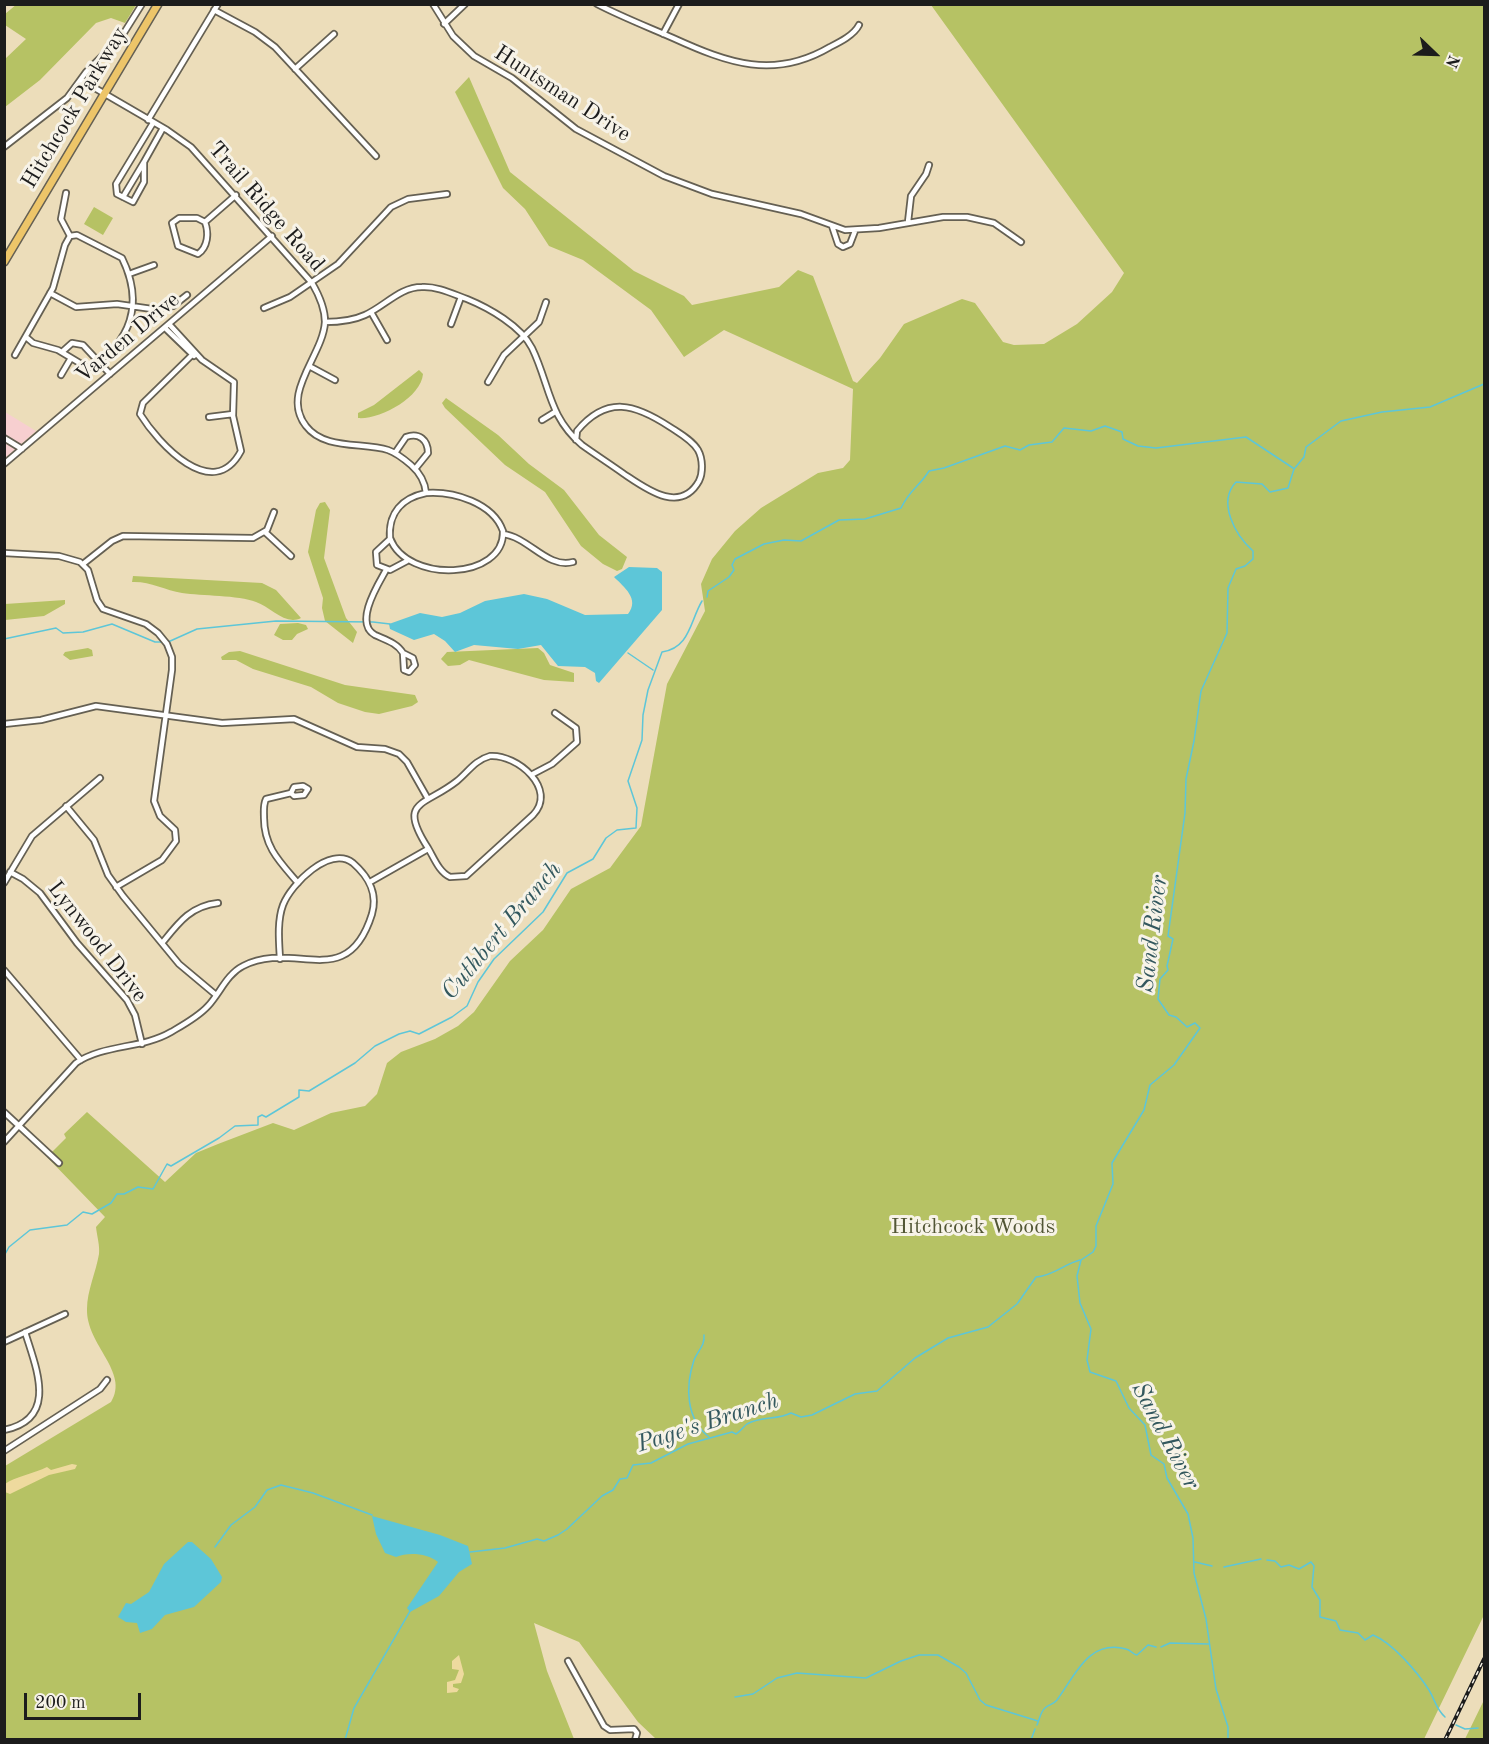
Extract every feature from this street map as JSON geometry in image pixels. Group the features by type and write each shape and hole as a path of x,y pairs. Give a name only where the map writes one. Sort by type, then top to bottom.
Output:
{"main road":[{"name":"Hitchcock Parkway","path":"4,262 158,4"}],"street":[{"path":"4,147 62,103 122,36 142,4"},
{"path":"144,162 144,182 133,202 117,194 116,183 218,4"},
{"name":"Huntsman Drive","path":"433,4 444,24 458,42 474,56 512,78 576,129 664,176 712,194 801,214 855,231 943,217 974,218 1001,227 1021,242"},
{"path":"444,24 465,4"},
{"path":"597,4 724,59 768,66 795,63 818,54 854,32 859,25"},
{"path":"663,34 679,4"},
{"path":"214,10 263,38 296,69 376,156"},
{"path":"296,69 334,34"},
{"name":"Trail Ridge Road","path":"81,80 191,147 312,283 321,300 325,322"},
{"path":"123,197 163,128"},
{"path":"908,222 911,196 926,174 929,165"},
{"path":"66,193 61,219 70,236"},
{"path":"264,308 280,302 312,283 346,257 381,215 391,207 408,200 447,194"},
{"path":"205,222 236,195"},
{"path":"184,218 205,222 206,241 203,250 198,254 178,246 172,224 175,221 184,218"},
{"name":"Huntsman Drive","path":"831,225 838,244 843,247 850,244 855,231"},
{"path":"15,355 50,293 64,245 70,236 77,235 120,255 129,274 133,291 131,306 124,337 99,362 88,368 62,352 33,343 26,337"},
{"name":"Varden Drive","path":"5,461 272,236"},
{"path":"129,274 154,265"},
{"path":"426,493 422,479 415,469 395,453 364,444 327,440 310,431 302,419 298,400 309,366 322,337 325,322 352,320 371,312 398,294 414,288 433,288 461,297 489,309 524,337 532,349 555,412 576,440 592,456 667,498 689,492 698,483 702,472 700,454 694,444 650,414 624,406 594,415 577,431 576,440"},
{"path":"50,293 76,308 110,304 164,310 187,295"},
{"path":"451,324 461,297"},
{"path":"488,382 504,356 542,318 546,302"},
{"path":"371,312 387,340"},
{"path":"167,326 192,355 233,381"},
{"path":"167,326 202,360"},
{"path":"62,352 67,346 76,343 83,345 110,374"},
{"path":"192,355 143,403 141,416 180,461 194,468 211,470 232,463 241,451 233,414 233,381"},
{"path":"61,375 71,358"},
{"path":"309,366 335,380"},
{"path":"233,381 240,376"},
{"path":"542,420 555,412"},
{"path":"209,417 233,414"},
{"path":"395,453 406,437 414,435 421,438 427,444 428,453 415,469"},
{"path":"4,438 22,449"},
{"path":"640,495 646,488"},
{"path":"426,493 441,494 487,508 499,521 504,534 499,548 493,555 472,568 428,568 407,561 390,539 390,527 395,510 409,498 426,493"},
{"path":"83,564 112,541 123,536 243,540 265,532 274,512"},
{"path":"265,532 291,556"},
{"path":"504,534 523,540 557,563 573,562"},
{"path":"390,539 380,547 375,555 378,565 386,570 395,569 407,561"},
{"path":"4,553 59,556 83,564 103,609 146,624 167,644 173,666 155,806 162,819 175,830 176,841 162,860 116,887"},
{"path":"386,570 369,602 369,627 371,633 399,647 403,653"},
{"path":"4,724 41,720 96,706 222,723 281,718 298,720 357,747 385,749 399,754 407,762 428,799"},
{"path":"531,775 552,764 577,742 576,728 555,713"},
{"path":"486,757 506,758 522,766 531,775 542,796 538,810 466,876 457,879 446,875 413,821 417,807 428,799 454,784 475,763 486,757"},
{"path":"4,883 32,836 100,777"},
{"path":"291,793 271,796 265,801 264,834 276,857 298,883"},
{"path":"66,806 93,839 116,887 163,942 178,964 216,995"},
{"path":"370,882 429,849"},
{"path":"4,1142 81,1060 165,1036 187,1023 207,1007 231,975 243,965 262,959 329,960 352,951 363,938 375,898 370,882 351,861 337,857 320,865 298,883 286,899 282,909 279,959"},
{"name":"Lynwood Drive","path":"10,872 40,893 77,943 127,1000 135,1015 142,1044"},
{"path":"163,942 190,912 206,904 218,903"},
{"path":"4,970 81,1060"},
{"path":"4,1112 59,1163"},
{"path":"4,1342 65,1314"},
{"path":"4,1430 28,1420 39,1404 36,1369 25,1332"},
{"path":"4,1451 100,1389 107,1380"},
{"path":"568,1661 604,1726 610,1730 631,1728 637,1731 636,1740"}],"shaded area":[{"path":"5,412 36,431 5,458"}],"green space":[{"path":"17,4 136,5 125,23 111,18 96,23 40,80 5,107 5,59 26,39 5,25 5,14"},
{"name":"Hitchcock Woods","path":"931,5 1484,5 1484,1615 1424,1739 656,1739 638,1722 579,1642 534,1623 547,1671 574,1739 5,1739 5,1466 111,1402 115,1391 115,1380 93,1334 87,1309 88,1295 99,1254 96,1227 105,1217 47,1157 66,1138 64,1134 87,1112 165,1182 196,1153 273,1123 294,1130 331,1113 365,1106 377,1094 387,1063 401,1052 435,1039 458,1026 474,1012 510,961 543,930 571,889 610,868 641,826 667,684 705,611 701,584 712,559 735,531 761,508 818,473 843,468 850,460 853,389 724,330 684,357 651,310 583,260 549,246 525,209 503,188 455,92 469,77 510,172 634,271 684,296 692,305 779,287 798,270 813,276 853,381 857,383 880,358 904,324 962,299 975,303 1003,342 1014,345 1044,344 1077,324 1112,292 1124,273"},
{"path":"94,207 113,218 103,235 84,224"},
{"path":"419,370 423,374 420,383 407,399 398,406 377,415 358,418 358,413 374,405"},
{"path":"446,398 498,435 529,464 564,490 599,535 627,557 622,569 617,571 603,564 581,546 545,492 505,465 445,408 442,403"},
{"path":"325,502 330,510 324,558 346,618 357,632 353,643 325,621 322,608 323,598 308,552 316,510 320,503"},
{"path":"133,576 262,583 276,590 301,618 289,620 262,604 248,600 182,593 145,583 132,582"},
{"path":"65,600 65,604 44,616 5,620 5,604"},
{"path":"280,624 306,625 308,629 297,634 292,640 283,640 274,635"},
{"path":"88,648 92,650 93,656 70,660 63,655 65,652"},
{"path":"538,648 544,653 550,665 574,673 574,682 544,680 469,660 460,665 448,666 441,659 447,652"},
{"path":"240,651 345,685 415,695 418,702 412,706 379,714 365,712 338,703 311,687 253,669 236,660 222,660 221,657 229,652"},
{"path":"1484,1700 1484,1739 1465,1739"}],"sand":[{"path":"72,1464 77,1465 75,1469 49,1475 10,1494 5,1492 5,1484 14,1479 47,1467 51,1470"},
{"path":"459,1655 464,1674 461,1683 453,1684 453,1687 459,1689 457,1692 447,1693 447,1682 455,1680 459,1670 452,1669 452,1661"}],"water":[{"path":"629,567 657,568 662,572 662,610 599,683 596,681 595,673 585,667 558,666 541,645 518,649 474,645 455,652 445,641 434,634 414,640 390,629 389,624 420,613 442,617 460,613 485,601 524,594 547,599 585,615 628,614 631,609 631,598 614,577"},
{"path":"372,1516 440,1535 468,1546 472,1564 459,1572 439,1596 410,1612 407,1608 438,1562 423,1555 412,1554 396,1557 385,1553 376,1534"},
{"path":"188,1542 192,1542 211,1559 222,1577 221,1582 194,1607 165,1615 152,1629 140,1633 137,1623 126,1622 118,1617 126,1603 131,1604 149,1592 164,1564"}],"waterway":[{"name":"Sand River","path":"1228,1740 1228,1727 1216,1689 1206,1619 1194,1573 1193,1538 1188,1514 1167,1478 1164,1464 1151,1455 1145,1425 1129,1408 1116,1381 1090,1372 1087,1360 1091,1329 1080,1303 1077,1276 1081,1260 1093,1252 1096,1246 1096,1226 1113,1184 1112,1163 1144,1110 1150,1085 1174,1065 1200,1028 1195,1023 1187,1027 1176,1017 1169,1015 1158,999 1160,979 1168,970 1173,939 1168,936 1185,813 1186,779 1201,691 1227,633 1228,588 1236,569 1245,566 1253,559 1253,551 1240,536 1231,518 1228,508 1231,490 1236,482 1262,484 1270,492 1288,488 1294,469 1304,457 1306,447 1341,421 1382,412 1430,407 1484,384"},
{"name":"Cuthbert Branch","path":"707,597 708,591 729,577 734,570 732,565 735,559 764,544 784,540 801,541 839,520 865,519 901,508 929,471 944,468 1005,446 1020,450 1029,445 1052,442 1064,428 1091,431 1105,426 1122,432 1123,439 1138,446 1156,448 1246,437 1293,468"},
{"name":"Cuthbert Branch","path":"4,1256 9,1247 30,1230 67,1225 83,1212 92,1214 111,1203 117,1194 124,1194 138,1187 153,1189 167,1164 171,1166 235,1126 258,1125 258,1117 262,1115 266,1117 299,1097 299,1090 309,1091 355,1063 375,1046 399,1034 410,1031 419,1034 452,1017 467,1006 478,982 494,959 543,912 567,873 593,859 606,838 617,830 636,828 637,808 628,781 642,740 643,715 648,690 662,652 678,645 684,639 702,601"},
{"path":"168,642 197,629 276,621 390,624"},
{"path":"4,639 56,628 63,633 83,632 112,624 155,642 164,642"},
{"path":"628,653 653,670"},
{"name":"Page's Branch","path":"470,1552 505,1548 537,1539 544,1541 558,1535 602,1496 613,1490 620,1479 627,1478 633,1465 651,1463 688,1444 732,1432 736,1434 752,1422 791,1413 801,1417 812,1415 855,1394 877,1391 915,1358 948,1338 988,1327 1017,1304 1036,1277 1080,1260"},
{"path":"704,1335 691,1370 689,1391 692,1412 701,1430 709,1437"},
{"name":"Page's Branch","path":"215,1547 231,1525 255,1507 267,1490 281,1485 313,1493 372,1515"},
{"path":"1224,1567 1261,1559"},
{"path":"1267,1560 1275,1561 1281,1567 1289,1565 1299,1569 1311,1562 1314,1566 1312,1587 1320,1600 1320,1617 1336,1621 1340,1630 1358,1633 1365,1640 1373,1635 1389,1645 1418,1675 1445,1717"},
{"path":"1195,1562 1212,1566"},
{"path":"345,1740 354,1708 410,1611"},
{"path":"1161,1647 1170,1643 1209,1644"},
{"path":"1037,1725 1044,1709 1057,1700 1092,1654 1113,1647 1128,1650 1137,1655 1148,1645 1156,1647"},
{"path":"735,1697 753,1694 777,1678 797,1673 866,1678 919,1655 938,1655 966,1673 980,1700 986,1705 1038,1721"},
{"path":"1456,1725 1465,1729 1478,1728"},
{"path":"1031,1740 1035,1729"}],"railway":[{"path":"1445,1740 1484,1659"}]}
